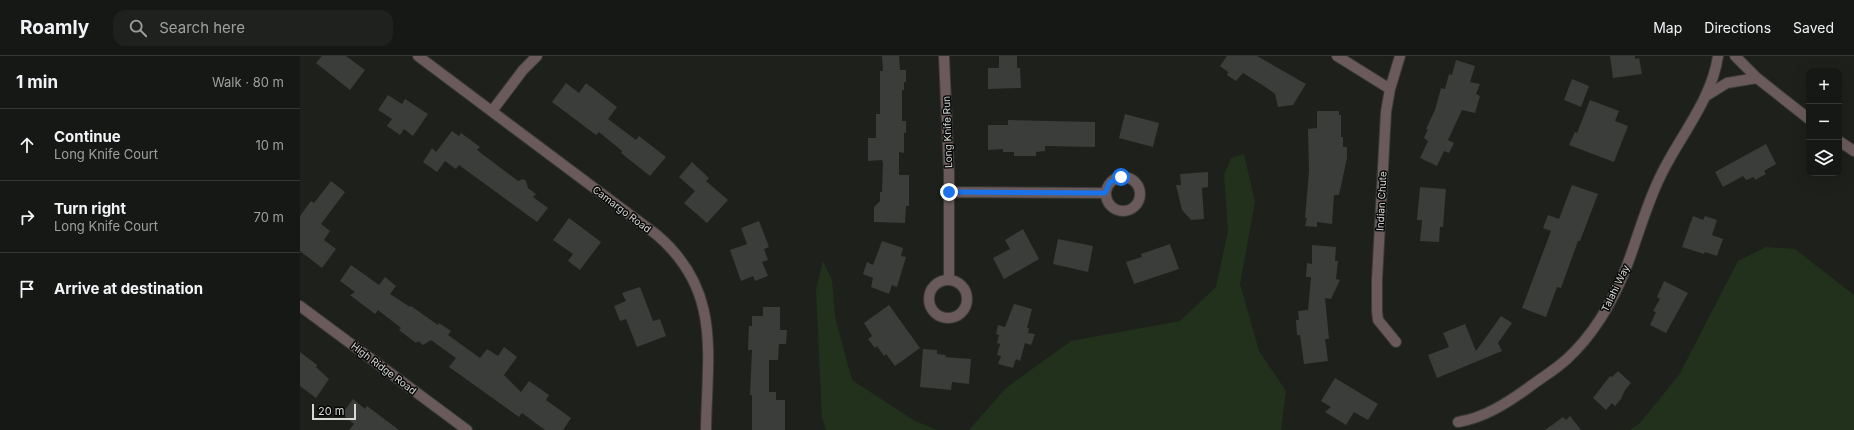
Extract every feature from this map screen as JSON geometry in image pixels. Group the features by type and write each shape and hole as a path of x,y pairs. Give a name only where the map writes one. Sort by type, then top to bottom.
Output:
{"street":[{"name":"Camargo Road","path":"418,56 657,235 673,250 687,268 701,295 707,324 706,430"},
{"path":"492,112 523,70 537,56"},
{"name":"Long Knife Run","path":"944,56 949,192 949,280"},
{"path":"1337,56 1390,89"},
{"name":"Indian Chute","path":"1396,342 1378,320 1377,280 1384,150 1390,89 1400,56"},
{"name":"Talahi Way","path":"1458,422 1470,420 1496,408 1524,391 1568,358 1592,329 1606,309 1626,269 1660,176 1677,143 1706,96 1716,71 1718,56"},
{"path":"1735,56 1757,78 1806,117"},
{"name":"Talahi Way","path":"1706,96 1727,83 1757,78"},
{"path":"1842,143 1854,151"},
{"path":"949,192 1105,193"},
{"name":"High Ridge Road","path":"300,306 467,430"}],"green space":[{"path":"1244,154 1255,202 1240,284 1259,351 1286,391 1281,430 969,430 1006,388 1071,341 1180,321 1216,287 1228,231 1224,175 1231,158"},
{"path":"1766,247 1795,249 1854,295 1854,430 1630,430 1640,423 1679,375 1738,261"},
{"path":"823,261 832,280 835,317 852,380 913,420 937,430 826,430 822,417 816,290"}],"building":[{"path":"322,56 346,56 365,70 350,90 316,63"},
{"path":"882,56 899,56 900,70 906,70 906,82 904,82 904,90 902,90 902,121 906,121 906,133 904,133 904,153 899,152 899,175 909,175 909,206 906,206 905,223 874,222 874,207 880,201 880,192 882,192 883,163 882,160 868,161 868,138 876,138 876,114 880,114 880,71 883,71"},
{"path":"999,56 1017,56 1017,68 1020,68 1021,88 988,89 988,68 999,68"},
{"path":"1227,56 1257,56 1306,84 1293,105 1278,107 1275,94 1264,86 1243,73 1236,81 1227,75 1228,72 1220,66"},
{"path":"1610,56 1635,56 1635,59 1639,58 1642,74 1613,78"},
{"path":"1456,60 1475,66 1470,82 1480,84 1476,94 1480,96 1475,113 1462,110 1448,140 1454,143 1449,153 1444,151 1437,166 1420,158 1428,141 1424,138 1428,129 1426,129 1435,110 1441,88 1445,89 1449,74 1452,75"},
{"path":"1572,79 1589,86 1581,107 1564,100"},
{"path":"566,83 579,93 586,83 617,107 608,119 636,140 639,136 666,157 650,176 621,153 622,151 599,132 596,135 552,102"},
{"path":"388,95 402,104 405,99 428,114 413,136 404,129 400,135 387,126 392,119 378,110"},
{"path":"1590,100 1619,111 1615,121 1628,126 1614,162 1569,145 1575,132 1577,133"},
{"path":"1317,111 1339,111 1339,115 1341,115 1341,137 1343,137 1343,147 1347,147 1347,158 1339,195 1334,195 1332,224 1317,222 1317,227 1305,226 1307,218 1305,218 1309,171 1308,129 1317,128"},
{"path":"1125,114 1159,123 1153,147 1119,138"},
{"path":"1008,120 1095,122 1095,147 1045,146 1045,151 1036,152 1036,156 1014,156 1014,152 1003,152 1003,149 988,150 988,125 1008,125"},
{"path":"452,131 459,136 461,133 480,147 477,150 518,181 523,179 526,181 528,188 536,194 533,197 548,208 537,222 459,165 456,169 445,161 437,172 423,162 432,148 436,152"},
{"path":"1766,144 1776,164 1764,171 1766,174 1755,180 1754,177 1746,180 1743,176 1723,187 1715,172"},
{"path":"692,162 709,178 706,181 728,200 707,223 684,203 695,191 679,177"},
{"path":"1208,172 1208,187 1202,188 1204,219 1191,220 1182,210 1176,185 1181,185 1180,174"},
{"path":"331,181 345,192 321,224 330,231 324,240 336,249 322,268 300,251 300,216 311,201 314,203"},
{"path":"1572,185 1598,194 1580,241 1578,241 1561,288 1557,287 1546,317 1522,308 1551,231 1543,228 1548,215 1559,219"},
{"path":"1420,187 1446,189 1443,227 1440,227 1439,242 1420,241 1422,220 1417,220"},
{"path":"1693,216 1703,220 1705,216 1717,220 1712,235 1723,239 1717,256 1705,252 1704,254 1682,247"},
{"path":"569,218 601,242 580,270 568,261 573,254 553,240"},
{"path":"759,221 769,247 764,249 768,260 762,262 768,276 755,281 753,276 741,281 730,250 747,244 741,228"},
{"path":"1023,229 1039,259 1004,279 993,258 1010,249 1005,240"},
{"path":"1058,239 1093,246 1088,272 1053,264"},
{"path":"882,241 903,248 901,256 906,257 897,287 892,285 889,294 871,287 873,278 863,274 867,262 873,265"},
{"path":"1170,244 1179,269 1134,284 1126,262 1142,257 1141,254"},
{"path":"1312,245 1336,247 1335,261 1338,261 1336,279 1340,280 1331,299 1325,298 1329,339 1325,339 1328,361 1304,364 1300,335 1297,335 1296,320 1299,320 1298,311 1308,310 1311,277 1306,277 1307,263 1312,264"},
{"path":"351,265 379,285 385,277 396,286 390,294 410,307 411,306 438,325 439,323 451,331 448,335 480,358 487,349 498,356 504,347 517,357 504,375 521,392 529,381 549,395 546,400 571,418 563,430 545,430 522,413 519,417 449,367 456,358 431,340 423,345 418,341 416,343 399,330 401,328 378,310 375,314 350,295 355,292 340,281"},
{"path":"1664,281 1688,293 1666,333 1650,325 1656,312 1653,311 1660,299 1657,297"},
{"path":"640,287 653,321 660,319 666,336 637,347 626,319 620,321 614,306 626,301 622,293"},
{"path":"1014,304 1032,309 1027,328 1029,328 1028,333 1035,334 1031,345 1025,343 1020,361 1016,359 1013,368 998,364 1001,356 997,355 1000,344 997,343 999,335 996,334 998,325 1005,327"},
{"path":"889,305 920,348 895,366 886,354 884,356 877,346 875,348 868,339 872,336 864,323"},
{"path":"763,307 780,307 780,330 787,330 786,344 779,344 778,360 769,360 769,392 776,392 776,400 785,400 785,430 752,430 752,395 750,395 752,350 748,350 749,326 752,326 752,316 763,316"},
{"path":"1501,316 1512,323 1498,343 1502,351 1437,378 1428,355 1449,347 1443,333 1465,324 1476,351"},
{"path":"923,349 937,350 937,354 946,355 945,357 971,359 969,384 952,382 951,390 920,387"},
{"path":"300,352 317,365 316,367 329,379 316,398 300,386"},
{"path":"1618,371 1631,383 1615,406 1612,403 1606,410 1593,398 1610,376 1612,377"},
{"path":"1335,378 1378,404 1368,420 1354,412 1346,425 1325,412 1331,407 1321,401"},
{"path":"353,399 365,409 367,406 399,430 349,430 354,424 342,414"},
{"path":"1570,416 1581,430 1545,430 1563,417 1566,420"}],"route":[{"path":"949,192 1105,193 1110,182 1121,177"}]}
